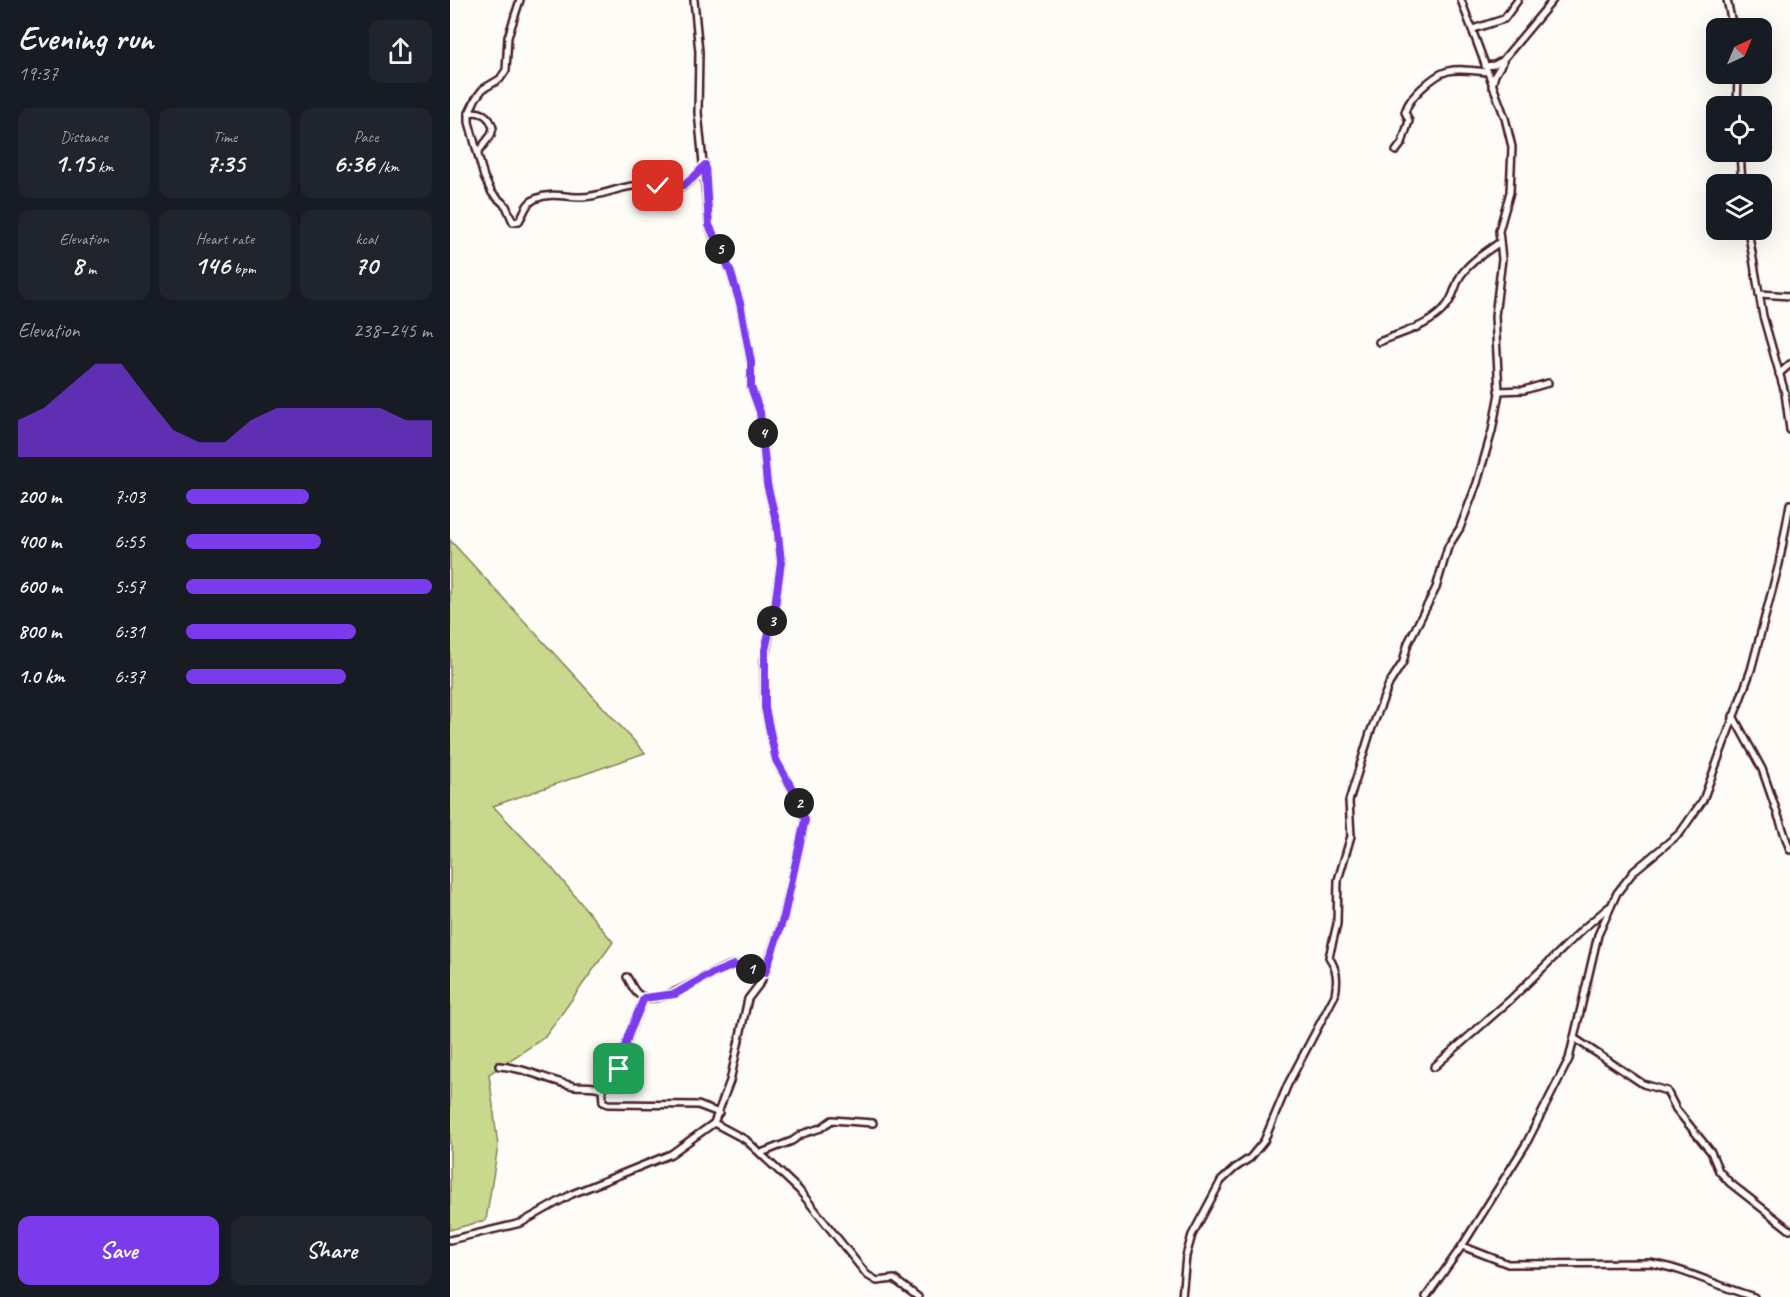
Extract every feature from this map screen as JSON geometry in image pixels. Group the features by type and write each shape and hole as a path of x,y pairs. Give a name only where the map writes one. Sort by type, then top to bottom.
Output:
{"street":[{"path":"520,0 508,37 508,60 504,75 483,89 472,104 469,113 470,130 484,177 492,193 506,206 513,222 519,221 528,204 541,197 561,194 580,197 632,185 681,188 705,165"},
{"path":"450,1240 521,1223 572,1194 671,1154 714,1123 730,1081 748,999 765,973 784,916 805,820 796,796 776,760 765,708 765,650 775,606 781,562 777,525 767,484 760,412 751,387 751,362 740,303 730,270 709,225 705,165 698,112 699,51 694,0"},
{"path":"1182,1297 1186,1256 1192,1235 1221,1181 1235,1167 1250,1158 1264,1141 1288,1084 1335,995 1337,973 1329,957 1337,924 1338,880 1351,836 1349,801 1370,733 1389,684 1403,662 1408,643 1436,588 1449,547 1460,528 1477,483 1492,431 1498,391 1495,316 1502,259 1500,231 1510,192 1513,156 1505,118 1461,0"},
{"path":"1473,29 1504,19 1518,0"},
{"path":"1727,0 1730,18"},
{"path":"1492,87 1495,75 1505,58 1550,1"},
{"path":"1396,151 1402,143 1409,121 1405,112 1407,105 1431,79 1437,74 1450,70 1486,69 1505,58"},
{"path":"469,113 484,114 494,128 478,152"},
{"path":"1750,240 1759,294 1789,414 1790,430"},
{"path":"1378,342 1418,328 1440,312 1447,306 1465,271 1500,242"},
{"path":"1759,294 1790,296"},
{"path":"1779,374 1790,364"},
{"path":"1498,391 1524,390 1548,383"},
{"path":"1426,1297 1462,1246 1526,1144 1569,1059 1598,935 1617,893 1634,871 1680,833 1691,819 1709,786 1751,670 1764,625 1779,564 1790,504"},
{"path":"1733,716 1762,769 1790,850"},
{"path":"1434,1067 1509,1001 1610,906"},
{"path":"627,977 638,994 644,998 675,994 705,977 734,965 765,973"},
{"path":"644,998 628,1036 619,1069 602,1089 603,1102 608,1104 698,1104 719,1113"},
{"path":"1574,1038 1643,1084 1667,1091 1677,1109 1711,1152 1719,1171 1790,1230"},
{"path":"499,1066 514,1067 573,1086 596,1086 602,1089"},
{"path":"761,1153 821,1128 828,1121 873,1123"},
{"path":"714,1123 746,1140 799,1190 867,1275 877,1281 894,1279 918,1297"},
{"path":"1462,1246 1508,1264 1650,1263 1666,1266 1754,1297"}],"green space":[{"path":"450,540 645,753 493,806 552,868 613,942 545,1037 489,1074 498,1146 486,1220 450,1230"}],"route":[{"path":"619,1069 628,1036 644,998 675,994 705,977 734,965 765,973 784,916 805,820 796,796 776,760 767,724 763,687 764,660 781,562 777,525 765,470 760,412 751,387 751,362 740,303 734,280 709,225 705,165 681,188 658,186"}]}
